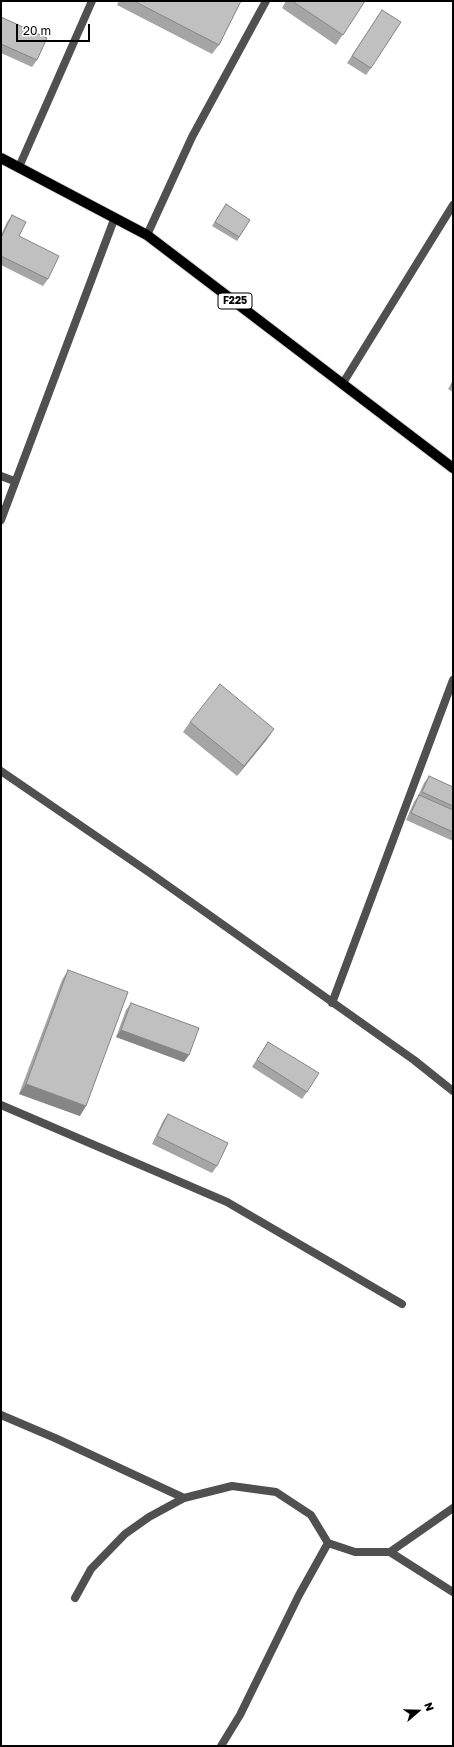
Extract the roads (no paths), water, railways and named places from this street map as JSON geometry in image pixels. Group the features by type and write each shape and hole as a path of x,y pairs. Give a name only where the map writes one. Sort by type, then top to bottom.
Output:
{"main road":[{"name":"F225","path":"1,158 147,235 453,468"}],"street":[{"path":"19,167 92,1"},
{"path":"147,235 192,137 266,1"},
{"path":"343,383 453,205"},
{"path":"1,520 14,481 115,217"},
{"path":"1,476 14,481"},
{"path":"332,1003 453,680"},
{"path":"1,771 150,873 414,1060 453,1091"},
{"path":"1,1105 227,1202 402,1304"},
{"path":"1,1415 56,1438 184,1498"},
{"path":"75,1598 91,1569 125,1534 149,1517 184,1498 232,1486 276,1492 312,1515 328,1543 355,1552 390,1552 453,1592"},
{"path":"390,1552 453,1508"},
{"path":"221,1746 240,1715 296,1602 328,1543"}]}
